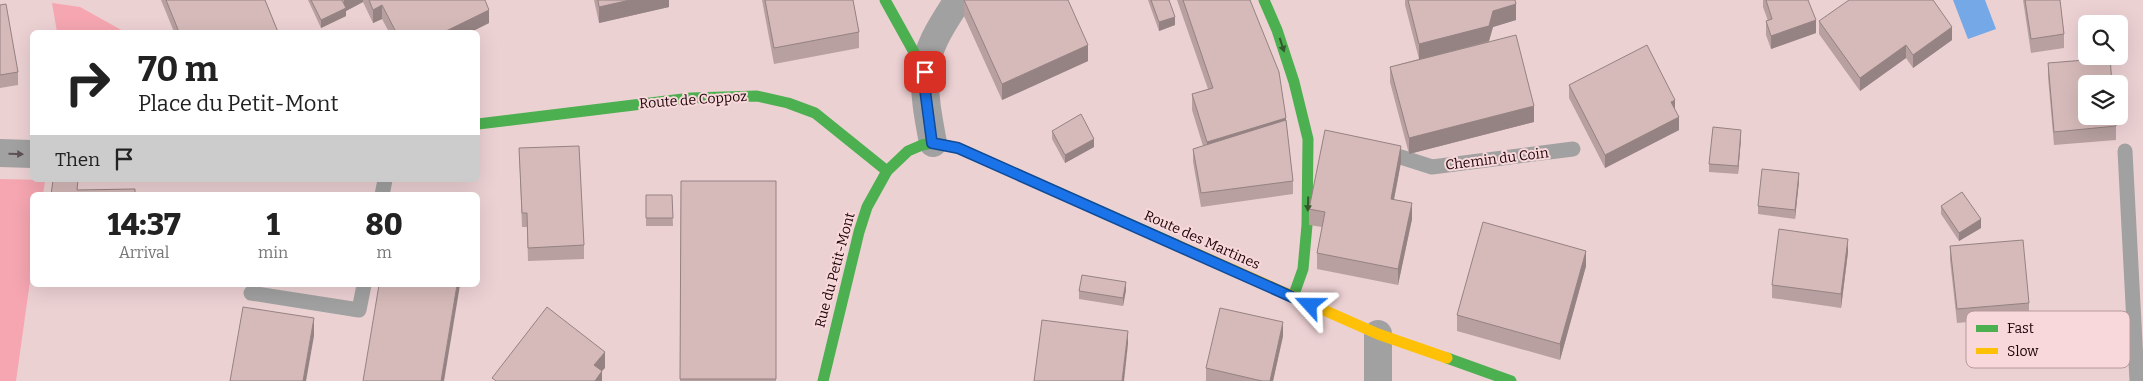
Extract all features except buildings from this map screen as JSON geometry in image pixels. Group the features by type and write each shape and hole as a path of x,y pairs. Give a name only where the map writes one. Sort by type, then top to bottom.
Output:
{"street":[{"path":"886,0 925,72"},
{"path":"932,143 925,90 925,72 936,36 958,0"},
{"path":"1264,0 1280,39 1308,139 1307,225 1302,269 1293,297"},
{"name":"Route de Coppoz","path":"480,124 691,98 757,96 788,103 816,113 886,171"},
{"name":"Route des Martines","path":"886,171 908,151 922,145 932,143 958,148 1378,334 1511,381"},
{"path":"0,153 30,154"},
{"name":"Rue du Petit-Mont","path":"822,381 859,232 867,207 886,171"},
{"path":"1378,334 1378,381"}],"lane":[{"path":"1306,129 1324,134"},
{"name":"Chemin du Coin","path":"1369,148 1432,167 1573,149"},
{"path":"2125,151 2137,381"},
{"path":"251,293 359,310 364,287"}],"shaded area":[{"path":"52,3 80,7 121,30 57,30"},
{"path":"0,179 45,182 43,192 30,192 30,281 16,381 0,381"}],"water":[{"path":"1953,0 1985,0 1996,29 1968,39"}],"traffic: fast":[{"path":"885,0 925,72"},
{"path":"1264,0 1277,30 1294,82 1308,139 1307,225 1303,269 1293,297"},
{"path":"480,124 691,98 757,96 788,103 815,113 887,171"},
{"path":"823,381 859,232 867,207 887,171 908,151 922,145 933,143 958,148 1177,245"},
{"path":"1447,358 1511,381"}],"traffic: slow":[{"path":"1177,245 1378,334 1447,358"}],"route":[{"path":"925,72 925,90 932,143 958,148 1310,305"}]}
